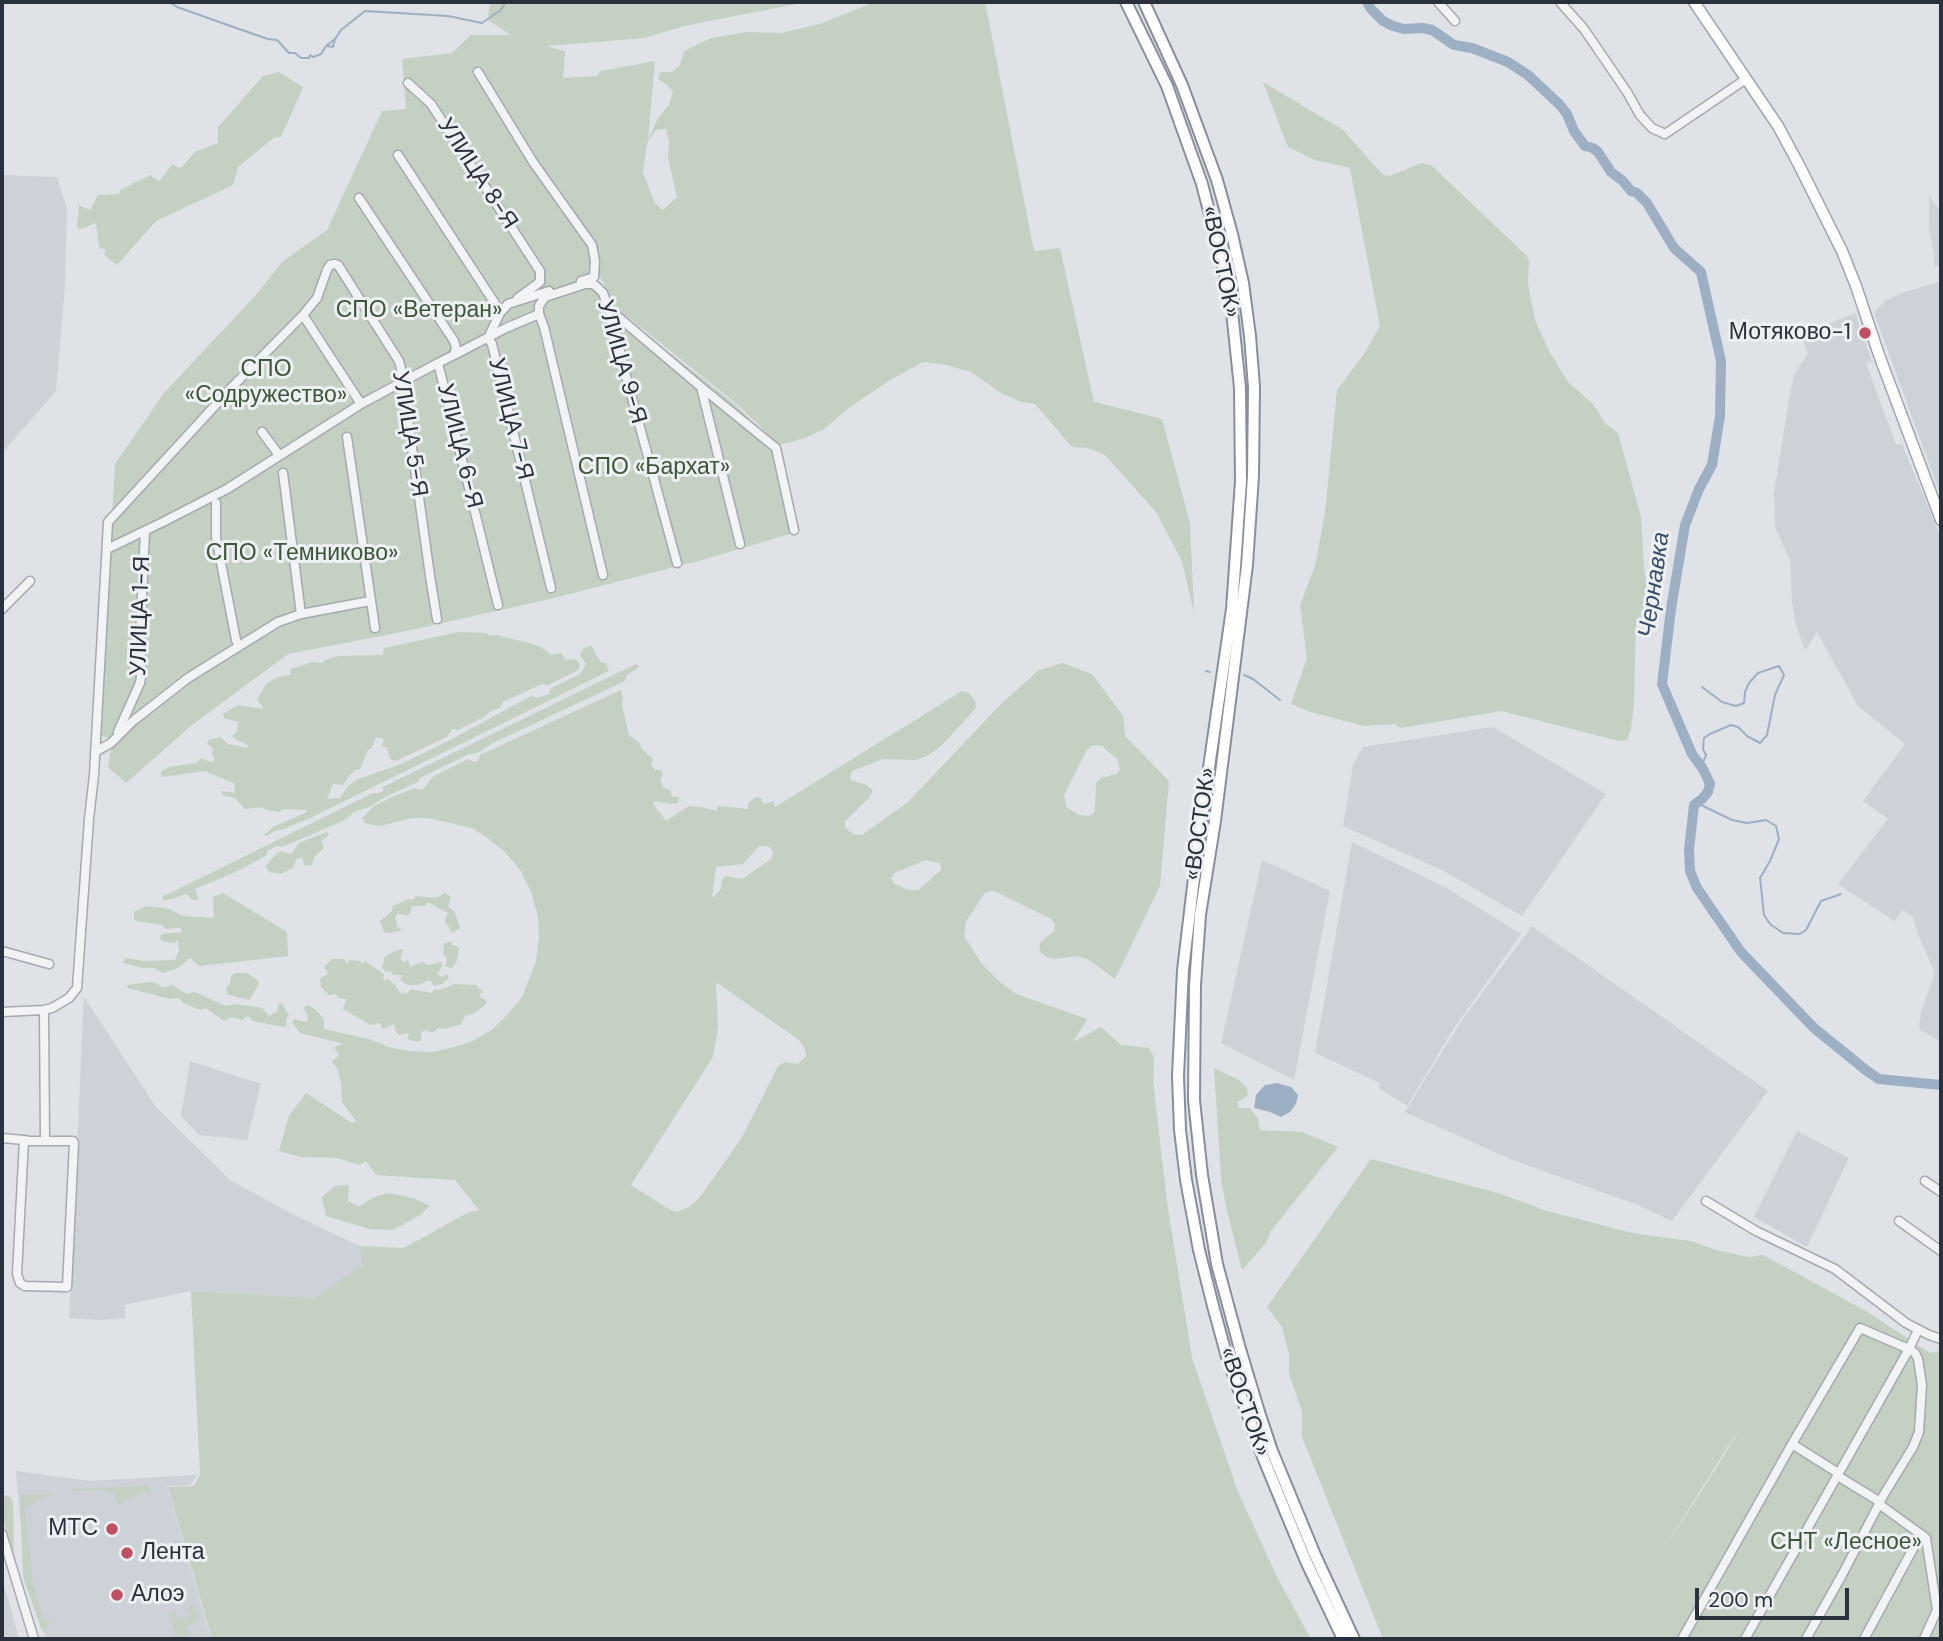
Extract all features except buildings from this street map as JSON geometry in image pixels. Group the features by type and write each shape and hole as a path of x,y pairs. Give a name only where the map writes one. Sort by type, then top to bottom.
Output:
{"highway":[{"name":"«ВОСТОК»","path":"1126,2 1167,86 1202,184 1230,292 1240,388 1241,481 1233,597 1183,970 1178,1076 1180,1130 1186,1181 1199,1250 1227,1357 1263,1457 1306,1561 1343,1639"},
{"name":"«ВОСТОК»","path":"1144,2 1182,85 1217,180 1243,283 1251,336 1254,387 1253,476 1247,565 1215,821 1200,915 1195,985 1194,1100 1202,1175 1217,1264 1259,1412 1272,1451 1315,1555 1354,1639"}],"main road":[{"path":"1694,2 1790,146 1847,261 1875,346 1941,520"}],"street":[{"path":"1438,2 1455,22"},
{"path":"1560,2 1584,29 1640,114 1652,128 1665,134 1746,79"},
{"name":"УЛИЦА 9-Я","path":"478,72 533,162 592,245 593,280 603,293 610,310 677,563"},
{"name":"УЛИЦА 8-Я","path":"408,82 430,104 540,271"},
{"path":"398,155 500,313"},
{"name":"УЛИЦА 6-Я","path":"359,198 450,334 456,348 454,355 438,363 498,605"},
{"name":"УЛИЦА 5-Я","path":"303,315 317,299 330,265 338,265 399,361 438,619"},
{"name":"УЛИЦА 7-Я","path":"540,271 540,282 508,304 500,313 488,338 492,344 551,588"},
{"path":"508,304 593,280"},
{"path":"593,280 545,297 539,306 539,314 603,575"},
{"path":"610,310 776,448 794,530"},
{"path":"454,355 539,314"},
{"path":"2,1012 44,1010 63,1003 77,988 95,752 108,522 250,368 303,315 361,404"},
{"path":"107,549 227,489 361,404 438,363"},
{"path":"701,387 740,544"},
{"path":"262,432 279,455"},
{"path":"347,437 375,628"},
{"path":"283,473 301,614"},
{"path":"216,503 216,537 239,646"},
{"name":"УЛИЦА 1-Я","path":"116,738 141,677 145,531"},
{"path":"2,609 30,580"},
{"path":"95,752 116,738 133,721 188,678 278,622 301,614 370,601"},
{"path":"2,951 49,964"},
{"path":"44,1010 45,1141"},
{"path":"2,1138 74,1143 67,1287 25,1286 20,1283 17,1274 24,1140"},
{"path":"1925,1181 1941,1192"},
{"path":"1706,1201 1756,1231 1835,1269 1896,1316 1918,1330 1941,1339"},
{"path":"1899,1221 1941,1251"},
{"path":"1682,1639 1791,1444 1860,1328 1915,1353 1922,1385 1919,1432 1806,1639"},
{"path":"1745,1639 1918,1330"},
{"path":"1791,1444 1877,1500 1926,1538 1937,1610 1924,1639"},
{"path":"2,1534 34,1639"},
{"path":"1864,1639 1921,1534"}],"shaded area":[{"path":"2,175 57,177 67,209 65,286 56,391 2,453"},
{"path":"1929,195 1941,213 1941,265 1934,267 1929,230"},
{"path":"1941,281 1941,496 1874,313 1885,301"},
{"path":"1855,313 1872,362 1866,363 1896,445 1902,444 1941,538 1941,1042 1919,1029 1921,1012 1935,973 1917,932 1914,918 1903,910 1894,921 1838,884 1888,819 1863,801 1905,744 1858,706 1817,632 1805,651 1792,602 1790,560 1775,527 1774,493 1789,400 1794,375 1808,353 1801,335"},
{"path":"1493,727 1606,794 1522,916 1444,871 1343,826 1353,765 1363,747"},
{"path":"1352,842 1445,887 1521,934 1452,1031 1407,1106 1379,1088 1380,1083 1315,1053"},
{"path":"1262,860 1330,891 1294,1080 1221,1043"},
{"path":"1532,926 1768,1091 1672,1221 1638,1205 1513,1160 1405,1112 1460,1023"},
{"path":"84,997 156,1107 230,1180 359,1246 364,1265 314,1298 191,1291 124,1305 126,1318 69,1318"},
{"path":"190,1061 261,1084 247,1140 199,1135 181,1116"},
{"path":"1797,1131 1849,1158 1807,1247 1754,1217"},
{"path":"16,1471 89,1481 197,1475 190,1485 167,1486 211,1639 46,1639 25,1570"},
{"path":"2,1579 10,1606 19,1639 2,1639"}],"green space":[{"path":"490,2 807,2 684,26 644,38 547,46 565,51 563,78 597,76 601,71 655,61 648,140 658,118 669,105 673,91 658,79 660,72 672,72 680,65 684,51 711,38 746,32 782,33 820,24 875,2 985,2 1034,251 1060,248 1094,402 1162,419 1190,523 1194,613 1182,561 1156,512 1105,455 1088,448 1072,447 1035,404 1021,402 1001,393 971,372 923,362 850,407 824,429 805,438 779,445 737,404 615,307 600,276 594,277 614,309 736,405 779,449 797,532 702,560 550,599 288,654 192,725 126,783 108,767 113,740 100,735 115,464 164,393 256,295 282,262 327,230 382,111 406,109 402,59 452,53 471,35 511,35 488,20","holes":["666,129 668,158 677,197 663,210 655,203 643,173 647,143 656,130"]},
{"path":"279,72 303,87 281,137 275,137 238,167 233,185 156,221 117,265 104,255 106,250 99,247 96,223 79,230 79,205 90,210 98,195 119,194 120,190 150,175 159,181 172,165 181,168 195,152 218,143 218,127 263,76"},
{"path":"1263,82 1343,130 1383,175 1390,176 1421,163 1431,165 1527,256 1528,284 1535,320 1549,351 1568,382 1593,404 1605,423 1618,433 1641,517 1644,569 1652,616 1636,622 1634,702 1627,740 1619,741 1501,711 1401,728 1395,724 1364,726 1310,712 1291,704 1307,658 1300,605 1315,566 1325,513 1337,390 1364,354 1380,326 1350,168 1315,160 1288,147"},
{"path":"459,632 487,633 490,636 497,635 540,646 551,655 561,653 566,660 574,659 580,666 577,671 548,685 542,684 503,702 500,708 492,710 484,717 458,730 452,729 447,737 396,761 390,759 387,748 382,746 384,739 376,737 360,769 355,770 343,785 333,784 327,799 340,798 356,780 401,764 531,696 538,698 549,694 551,688 580,674 586,664 580,655 583,649 591,645 609,671 308,819 267,836 264,835 273,827 307,810 283,809 279,812 260,807 245,809 235,798 222,795 222,791 235,793 234,783 204,771 164,777 161,775 161,771 169,767 196,763 202,758 215,761 213,749 207,743 209,740 220,737 228,744 247,748 248,745 232,736 237,732 238,722 224,718 223,714 238,705 262,709 257,700 266,684 278,677 290,675 291,669 313,662 323,663 338,656 383,655 384,648"},
{"path":"1063,663 1092,674 1123,716 1125,736 1169,781 1160,886 1115,979 1089,960 1077,956 1054,959 1041,953 1041,942 1054,931 1055,924 1051,919 996,892 985,893 966,921 964,936 981,963 1016,994 1087,1019 1073,1042 1101,1027 1121,1045 1149,1048 1154,1057 1153,1081 1167,1202 1192,1358 1238,1492 1277,1577 1311,1639 212,1639 168,1487 194,1486 200,1475 191,1291 314,1298 363,1265 359,1246 404,1248 469,1212 479,1210 455,1180 376,1175 366,1161 359,1165 338,1158 302,1157 279,1151 289,1116 306,1093 352,1123 356,1121 342,1102 338,1070 332,1061 339,1056 334,1047 344,1044 300,1033 292,1022 294,1019 307,1022 308,1015 303,1008 308,1005 324,1019 324,1029 408,1051 432,1052 455,1047 492,1030 507,1015 522,997 536,961 538,916 521,871 504,851 472,828 428,818 412,818 380,826 365,823 362,818 374,806 390,798 414,788 422,790 434,776 468,759 478,761 480,755 621,690 629,735 640,743 641,748 653,759 651,764 655,770 661,770 663,775 660,780 664,788 670,790 672,796 679,797 678,803 653,801 666,821 689,806 717,811 718,806 748,809 748,803 756,797 761,798 763,804 774,801 775,807 962,691 969,693 976,708 943,744 929,755 916,760 883,759 852,771 852,781 865,784 873,790 869,798 845,821 845,827 850,832 862,835 908,802 1002,703 1039,670","holes":["1091,746 1102,746 1118,760 1120,770 1096,783 1094,813 1089,816 1079,815 1067,808 1064,795","759,846 768,846 773,851 772,858 744,878 724,877 721,889 712,898 716,867 743,864","926,860 939,863 941,867 941,870 918,890 908,890 895,884 891,879 894,873","716,982 799,1040 805,1048 806,1056 798,1064 785,1062 778,1066 741,1139 700,1197 689,1207 677,1212 631,1185 713,1057 718,1028"]},
{"path":"636,664 639,667 627,675 625,681 420,778 418,782 356,811 343,821 282,847 277,846 267,851 267,855 238,871 195,889 199,900 192,900 187,894 163,900 162,897 373,793 379,793 383,791 383,787"},
{"path":"327,832 329,835 321,841 324,848 315,856 311,866 304,865 302,858 296,859 294,867 281,874 269,872 266,866 275,855 282,851 289,854 299,843"},
{"path":"223,893 287,932 288,956 199,966 190,958 178,968 163,973 154,968 123,963 126,958 143,961 175,960 179,951 178,940 174,943 162,941 160,938 162,934 182,932 180,928 165,929 162,925 136,921 134,912 146,906 169,909 183,916 214,918 213,897"},
{"path":"445,893 451,897 448,906 455,913 460,928 452,933 445,921 448,913 428,902 425,906 412,906 406,916 398,913 395,917 400,931 384,932 380,921 392,911 393,906 409,899 413,900 415,896 437,898"},
{"path":"451,941 452,946 459,948 457,961 452,968 445,966 447,959 443,954 444,944"},
{"path":"403,950 400,959 405,962 408,959 410,967 422,962 428,965 442,962 437,974 442,977 447,974 449,978 434,986 430,980 418,985 408,985 400,980 402,975 386,972 382,968 385,956"},
{"path":"332,959 344,959 346,964 350,960 363,964 365,961 384,974 383,981 388,979 400,993 406,994 411,989 432,993 434,989 440,990 454,984 476,985 482,991 479,997 486,1000 486,1004 475,1013 465,1016 461,1024 445,1029 438,1028 432,1033 427,1030 421,1032 419,1042 407,1039 409,1033 399,1035 394,1024 383,1029 380,1023 371,1025 343,1009 346,999 338,998 336,994 329,995 321,987 320,978 328,974 324,967"},
{"path":"247,973 259,984 249,1000 227,994 226,988 231,976"},
{"path":"149,982 163,988 172,985 187,994 195,992 225,1006 236,1004 262,1008 269,1016 278,1011 278,1004 282,1004 289,1015 286,1019 287,1026 253,1021 248,1016 242,1020 232,1017 224,1021 206,1008 200,1010 183,1003 179,998 170,999 128,988 127,985"},
{"path":"1214,1068 1239,1080 1247,1088 1248,1096 1237,1102 1239,1108 1250,1108 1258,1119 1260,1130 1302,1132 1338,1147 1270,1232 1266,1243 1242,1270 1221,1178"},
{"name":"СНТ «Лесное»","path":"1371,1159 1632,1233 1690,1241 1749,1257 1763,1255 1866,1311 1930,1353 1941,1351 1941,1639 1383,1639 1302,1437 1302,1411 1289,1374 1289,1354 1282,1327 1267,1307","holes":["1747,1416 1720,1462 1671,1538"]},
{"path":"349,1185 348,1201 359,1207 372,1198 388,1193 413,1198 430,1206 420,1215 393,1230 369,1229 326,1216 322,1197 335,1186"},
{"path":"147,1486 152,1490 150,1494 146,1492 123,1499 124,1503 118,1505 114,1492 108,1494 107,1490 70,1491 68,1494 71,1489"},
{"path":"2,1494 10,1497 13,1502 14,1552 2,1516"},
{"path":"53,1494 25,1507 33,1583 44,1622 50,1621 50,1624 46,1625 47,1630 42,1631 23,1577 20,1497"},
{"path":"193,1605 198,1620 186,1627 189,1638 192,1639 177,1639 169,1614 176,1613 178,1619 190,1616 188,1608"}],"water":[{"path":"1277,1083 1291,1087 1298,1095 1290,1112 1281,1117 1254,1108 1256,1095 1265,1085"}],"waterway":[{"path":"169,2 239,29 277,40 289,53 295,53 301,58 321,54 341,30 365,11 448,16 482,23 501,10 506,2"},
{"name":"Чернавка","path":"1367,2 1383,21 1393,26 1432,30 1454,45 1472,48 1508,62 1528,75 1560,105 1585,146 1598,152 1611,172 1647,203 1674,248 1701,272 1721,361 1720,416 1712,465 1685,525 1662,684 1692,754 1710,784 1708,792 1694,805 1689,850 1690,871 1697,888 1741,952 1814,1028 1879,1079 1941,1085"},
{"path":"327,46 333,47 335,39"},
{"path":"1701,767 1706,755 1703,749 1704,738 1731,725 1760,743 1767,735 1775,695 1784,675 1779,666 1758,673 1749,683 1744,703 1736,706 1722,702 1702,687"},
{"path":"1206,671 1210,672"},
{"path":"1244,675 1280,700"},
{"path":"1697,803 1732,820 1747,823 1766,820 1776,826 1779,839 1760,878 1764,915 1770,924 1783,933 1800,934 1806,930 1821,901 1841,894"}],"place":[{"name":"Мотяково-1","path":"1865,333"},
{"name":"МТС","path":"112,1529"},
{"name":"Лента","path":"127,1553"},
{"name":"Алоэ","path":"117,1595"}],"park label":[{"name":"СПО «Ветеран»","path":"419,311"},
{"name":"СПО «Содружество»","path":"266,383"},
{"name":"СПО «Бархат»","path":"654,468"},
{"name":"СПО «Темниково»","path":"302,554"}]}
